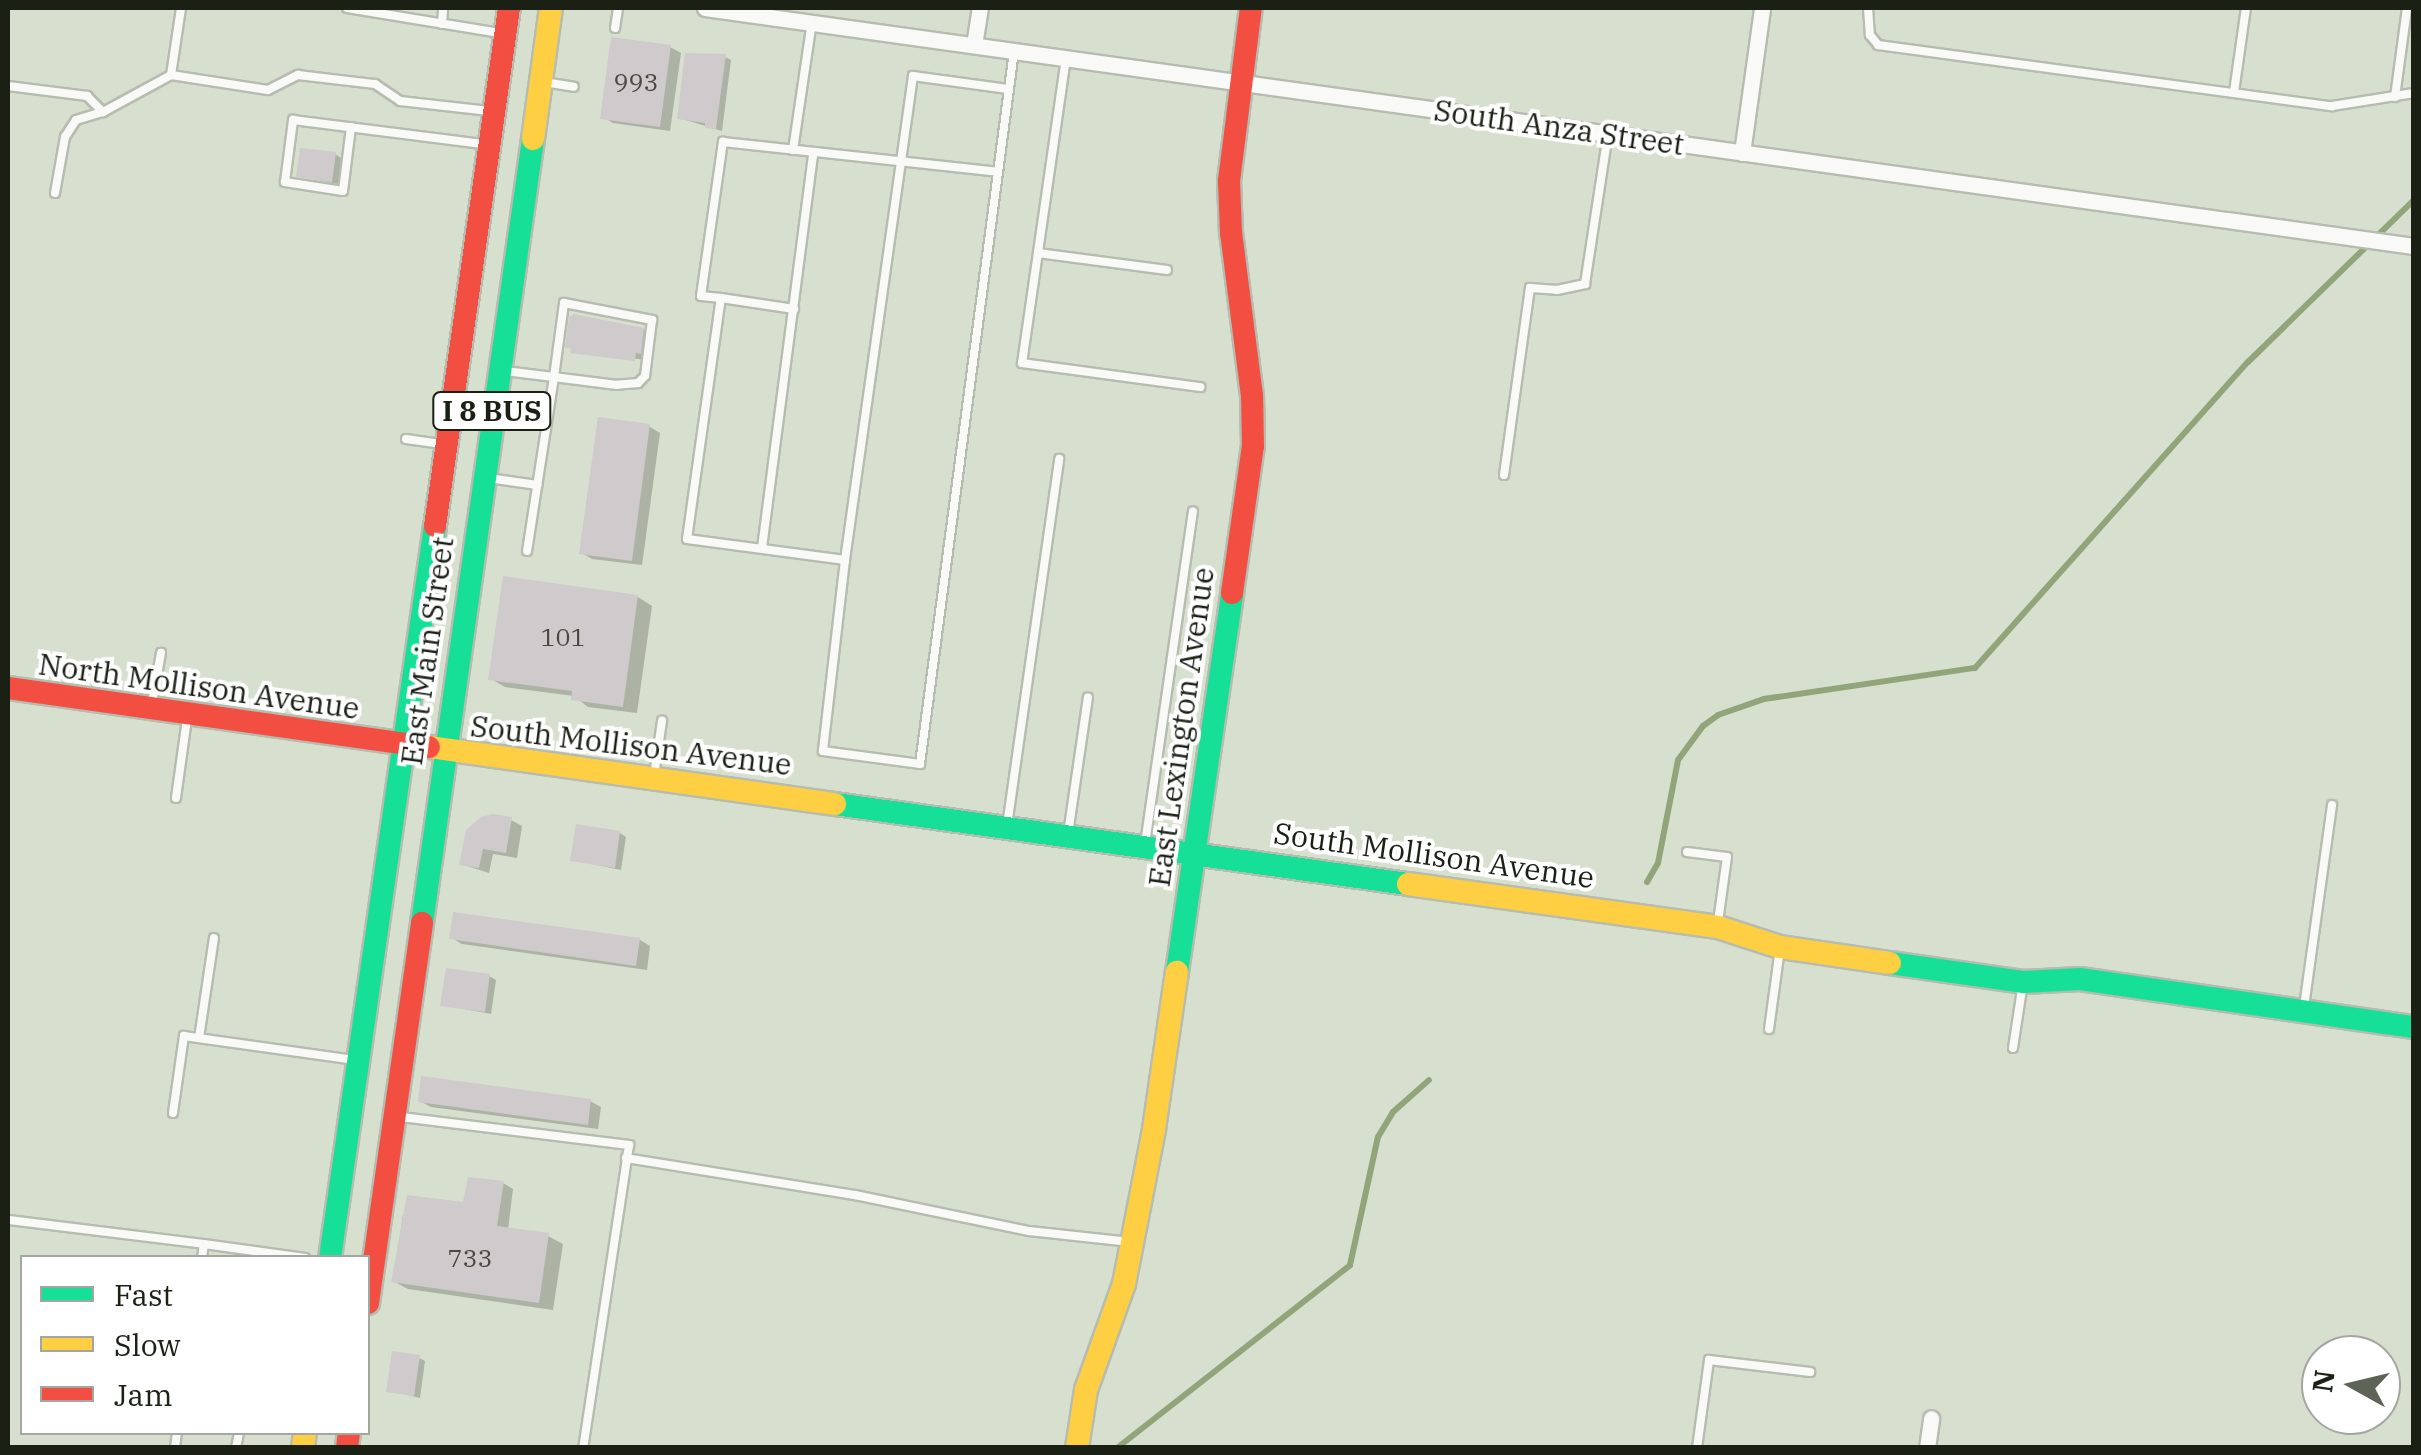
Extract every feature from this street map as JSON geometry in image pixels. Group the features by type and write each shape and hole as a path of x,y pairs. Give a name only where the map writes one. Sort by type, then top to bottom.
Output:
{"main road":[{"name":"East Main Street","path":"330,1255 510,8"},
{"name":"East Main Street","path":"370,1267 550,8"},
{"name":"East Lexington Avenue","path":"1076,1448 1086,1390 1124,1284 1154,1130 1253,446 1252,396 1231,233 1229,180 1251,8"},
{"name":"North Mollison Avenue","path":"8,688 442,752"},
{"name":"South Mollison Avenue","path":"442,752 1144,844 1718,926 1780,947 2024,982 2080,979 2414,1027"}],"street":[{"name":"South Anza Street","path":"705,8 2414,246"},
{"path":"974,45 980,8"},
{"path":"1742,153 1762,8"},
{"path":"1927,1448 1931,1418"}],"lane":[{"path":"171,76 182,8"},
{"path":"348,8 504,34"},
{"path":"442,24 444,8"},
{"path":"615,28 618,8"},
{"path":"1868,8 1870,34 1878,45 2332,106 2414,93"},
{"path":"2234,92 2246,8"},
{"path":"2395,98 2407,8"},
{"path":"793,150 812,22"},
{"path":"1008,89 913,76 845,560 823,751 920,764 1014,51"},
{"path":"1066,58 1022,363 1200,387"},
{"path":"55,193 64,137 76,120 103,112 171,76 268,90 298,75 375,84 400,101 493,112"},
{"path":"540,82 574,87"},
{"path":"8,86 87,96 103,112"},
{"path":"352,127 343,191 285,182 293,120 352,127 489,144"},
{"path":"1504,475 1530,288 1557,290 1585,284 1608,134"},
{"path":"794,309 701,296 723,142 996,172"},
{"path":"762,548 813,153"},
{"path":"1038,253 1167,270"},
{"path":"721,298 686,539 845,560"},
{"path":"498,370 554,376 617,385 638,383 645,376 652,320 564,303 554,376 538,484 527,551"},
{"path":"406,439 446,445"},
{"path":"1007,826 1059,459"},
{"path":"482,477 538,484"},
{"path":"1144,844 1194,510"},
{"path":"152,708 160,653"},
{"path":"1068,834 1088,697"},
{"path":"176,798 188,713"},
{"path":"654,778 662,721"},
{"path":"2304,1011 2332,805"},
{"path":"1687,852 1727,858 1718,926"},
{"path":"199,1038 214,938"},
{"path":"1768,1029 1780,947"},
{"path":"2014,1048 2024,982"},
{"path":"173,1113 184,1036 358,1061"},
{"path":"393,1116 628,1145 583,1448"},
{"path":"626,1158 855,1195 1029,1231 1132,1242"},
{"path":"9,1220 264,1255"},
{"path":"202,1255 204,1244"},
{"path":"1696,1448 1709,1360 1810,1372"}],"building":[{"path":"611,37 671,45 660,127 600,119"},
{"path":"685,53 726,54 716,129 705,128 705,123 677,119"},
{"path":"300,148 336,152 332,182 296,177"},
{"path":"574,314 644,328 641,354 636,353 635,361 570,353 571,348 565,348 569,317"},
{"path":"598,417 650,424 632,561 579,554"},
{"path":"503,576 638,595 623,707 571,700 572,691 488,680"},
{"path":"481,817 512,817 506,853 483,849 479,868 459,865 466,830"},
{"path":"576,824 620,831 615,868 570,861"},
{"path":"453,912 640,938 636,966 449,939"},
{"path":"446,968 490,974 485,1012 440,1006"},
{"path":"421,1076 591,1099 588,1125 418,1102"},
{"path":"468,1177 504,1181 497,1226 549,1233 539,1303 391,1282 407,1195 463,1202"},
{"path":"392,1351 420,1355 414,1396 386,1392"}],"waterway":[{"path":"1647,882 1658,863 1678,760 1703,726 1718,715 1764,699 1975,668 2248,362 2414,200"},
{"path":"1117,1448 1350,1265 1378,1137 1393,1112 1429,1080"}],"traffic: fast":[{"path":"422,923 533,139"},
{"path":"330,1255 435,526"},
{"path":"1177,972 1232,593"},
{"path":"835,804 1408,884"},
{"path":"1890,963 2023,982 2080,979 2414,1027"}],"traffic: slow":[{"path":"533,139 551,8"},
{"path":"429,747 835,804"},
{"path":"1408,884 1718,927 1780,947 1890,963"},
{"path":"1077,1448 1086,1390 1124,1284 1154,1129 1177,972"},
{"path":"303,1448 305,1435"}],"traffic: jam":[{"path":"435,526 509,8"},
{"path":"1232,593 1253,446 1252,396 1231,233 1229,181 1251,8"},
{"path":"8,688 429,747"},
{"path":"370,1289 422,923"},
{"path":"347,1448 349,1435"}]}
